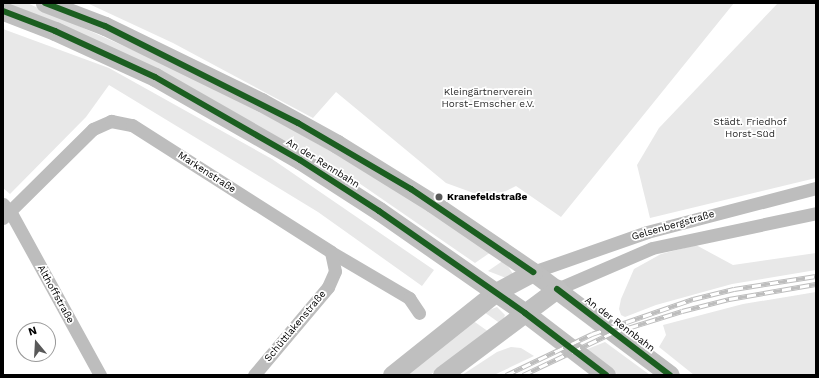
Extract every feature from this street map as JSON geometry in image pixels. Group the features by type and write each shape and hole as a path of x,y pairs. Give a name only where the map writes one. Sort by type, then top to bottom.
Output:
{"main road":[{"name":"An der Rennbahn","path":"45,3 105,26 298,123 411,189 557,289 670,375"},
{"name":"An der Rennbahn","path":"3,11 62,34 192,97 346,189 496,292 606,375"},
{"path":"392,375 496,292 533,272"},
{"path":"442,375 557,289"}],"street":[{"name":"Markenstraße","path":"6,212 94,129 111,121 132,124 331,252 409,298 419,313"},
{"name":"Gelsenbergstraße","path":"533,272 648,232 816,188"},
{"name":"Althoffstraße","path":"6,212 100,375"},
{"name":"Gelsenbergstraße","path":"557,289 652,248 816,213"},
{"name":"Schüttlakenstraße","path":"254,375 328,287 335,271 331,252"}],"green space":[{"path":"3,3 27,3 216,87 384,181 491,252 475,263 356,181 313,156"},
{"name":"Kleingärtnerverein Horst-Emscher e.V.","path":"87,3 734,3 561,217 516,186 504,192 479,195 446,183 336,92 313,118 173,43"},
{"name":"Städt. Friedhof Horst-Süd","path":"778,3 816,3 816,178 650,218 637,165 659,128"},
{"path":"3,29 109,68 272,159 434,270 422,286 318,212 109,85 86,117 10,194 3,188"},
{"path":"696,245 733,265 816,253 816,270 732,284 656,305 625,317 621,315 619,309 621,299 634,269 661,254"},
{"path":"504,260 513,274 506,278 488,271"},
{"path":"816,292 816,375 694,375 659,347 666,335 663,325 743,304"},
{"path":"497,307 505,315 501,324 484,312"},
{"path":"472,320 489,332 430,375 402,375"},
{"path":"605,342 650,375 618,375 585,350"},
{"path":"511,347 521,348 534,356 494,375 462,375 497,352"}],"railway":[{"path":"506,375 592,334 693,299 734,289 816,276"},
{"path":"523,375 612,333 682,311 729,299 816,284"}],"cycle path":[{"path":"45,3 105,26 298,123 411,189 533,272"},
{"path":"3,11 55,31 155,77 300,160 379,211 525,313 606,375"},
{"path":"557,289 670,375"}],"place":[{"name":"Kranefeldstraße","path":"439,197"}]}
